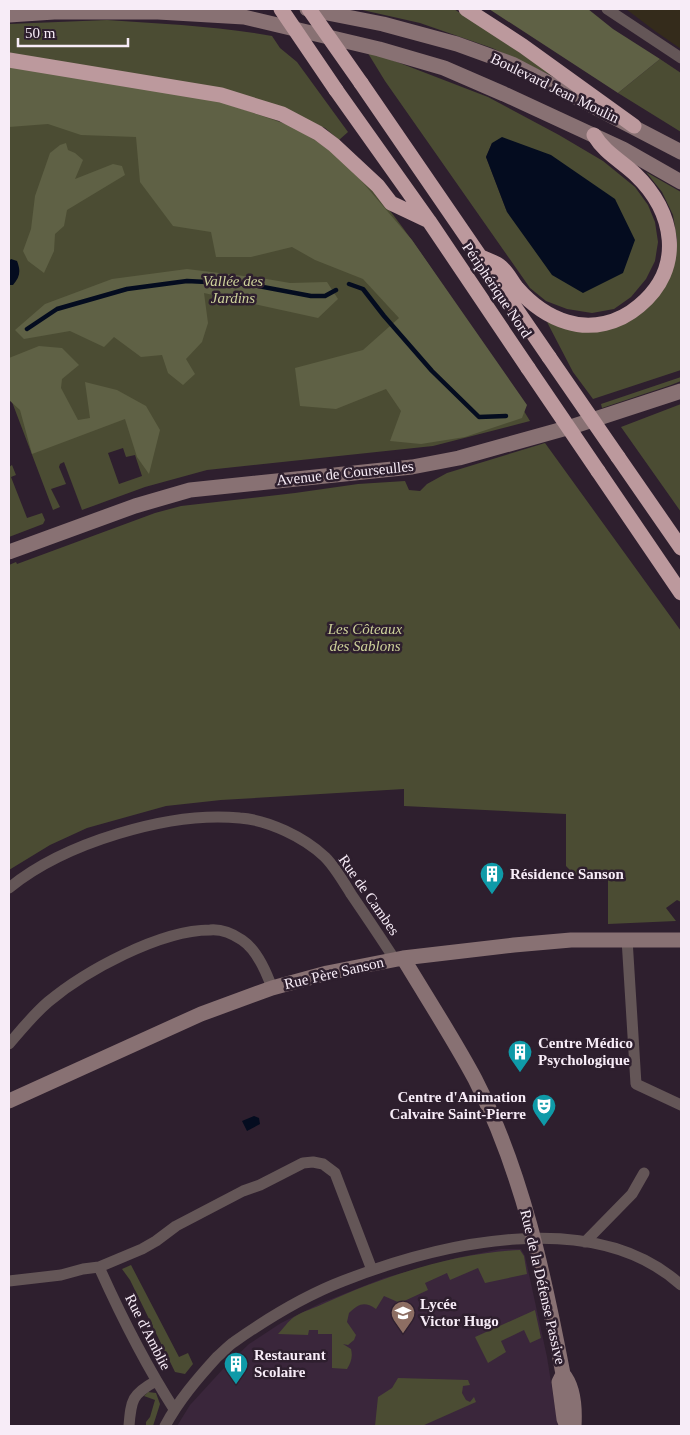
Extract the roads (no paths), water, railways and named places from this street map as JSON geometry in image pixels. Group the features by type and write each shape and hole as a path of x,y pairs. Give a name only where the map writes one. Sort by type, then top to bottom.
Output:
{"highway":[{"name":"Périphérique Nord","path":"281,9 429,221 681,594"},
{"name":"Périphérique Nord","path":"308,9 681,548"},
{"path":"466,9 523,46 634,126"},
{"path":"9,60 221,96 282,114 318,133 334,145 378,186 391,204 429,221"},
{"path":"481,257 501,266 518,288 545,313 568,322 581,326 614,321 626,316 639,306 659,282 667,266 668,228 663,212 652,192 634,173 601,147 594,135"}],"street":[{"name":"Boulevard Jean Moulin","path":"308,9 383,24 457,44 512,64 681,152"},
{"path":"607,9 681,58"},
{"name":"Boulevard Jean Moulin","path":"9,15 62,12 158,12 244,17 379,49 444,68 504,94 623,149 681,182"},
{"name":"Avenue de Courseulles","path":"9,552 135,506 190,490 412,467 459,458 574,426 681,391"},
{"name":"Rue de Cambes","path":"9,888 60,856 136,828 171,821 210,817 259,821 278,828 324,856 399,959"},
{"path":"9,1044 29,1020 47,1003 104,964 168,937 190,932 211,929 219,930 242,940 250,946 268,976 272,988"},
{"path":"627,939 636,1084 681,1105"},
{"name":"Rue Père Sanson","path":"9,1101 201,1014 272,988 327,973 399,959 514,945 571,940 681,940"},
{"name":"Rue de la Défense Passive","path":"399,959 475,1080 506,1153 534,1238 563,1374 568,1380 572,1394 574,1426"},
{"path":"9,1281 61,1275 98,1267 149,1245 176,1226 243,1191 260,1185 295,1166 313,1162 323,1164 335,1173 372,1270"},
{"path":"586,1242 632,1194 644,1174"},
{"path":"165,1426 174,1409 201,1374 232,1342 276,1314 310,1296 372,1270 436,1252 507,1239 534,1238 586,1242 622,1250 644,1258 681,1284"},
{"name":"Rue d'Amblie","path":"98,1267 130,1333 156,1381 174,1409"},
{"name":"Rue de la Défense Passive","path":"563,1374 559,1382 564,1419 567,1426"},
{"path":"129,1426 132,1402 135,1396 142,1388 156,1381"}],"water":[{"path":"502,137 551,155 615,199 635,240 623,273 583,293 552,275 507,212 486,157 492,143"},
{"path":"11,259 17,261 19,274 13,285 9,285 9,261"},
{"path":"254,1116 259,1118 260,1124 247,1131 242,1121"}],"waterway":[{"path":"27,329 57,309 127,289 187,281 247,284 311,296 325,296 336,290"},
{"path":"349,284 363,289 432,371 479,417 506,416"}],"place":[{"name":"Résidence Sanson","path":"492,895"},
{"name":"Centre Médico Psychologique","path":"520,1073"},
{"name":"Centre d'Animation Calvaire Saint-Pierre","path":"544,1127"},
{"name":"Lycée Victor Hugo","path":"403,1334"},
{"name":"Restaurant Scolaire","path":"236,1385"}],"park label":[{"name":"Vallée des Jardins","path":"233,290"},
{"name":"Les Côteaux des Sablons","path":"365,638"}]}
